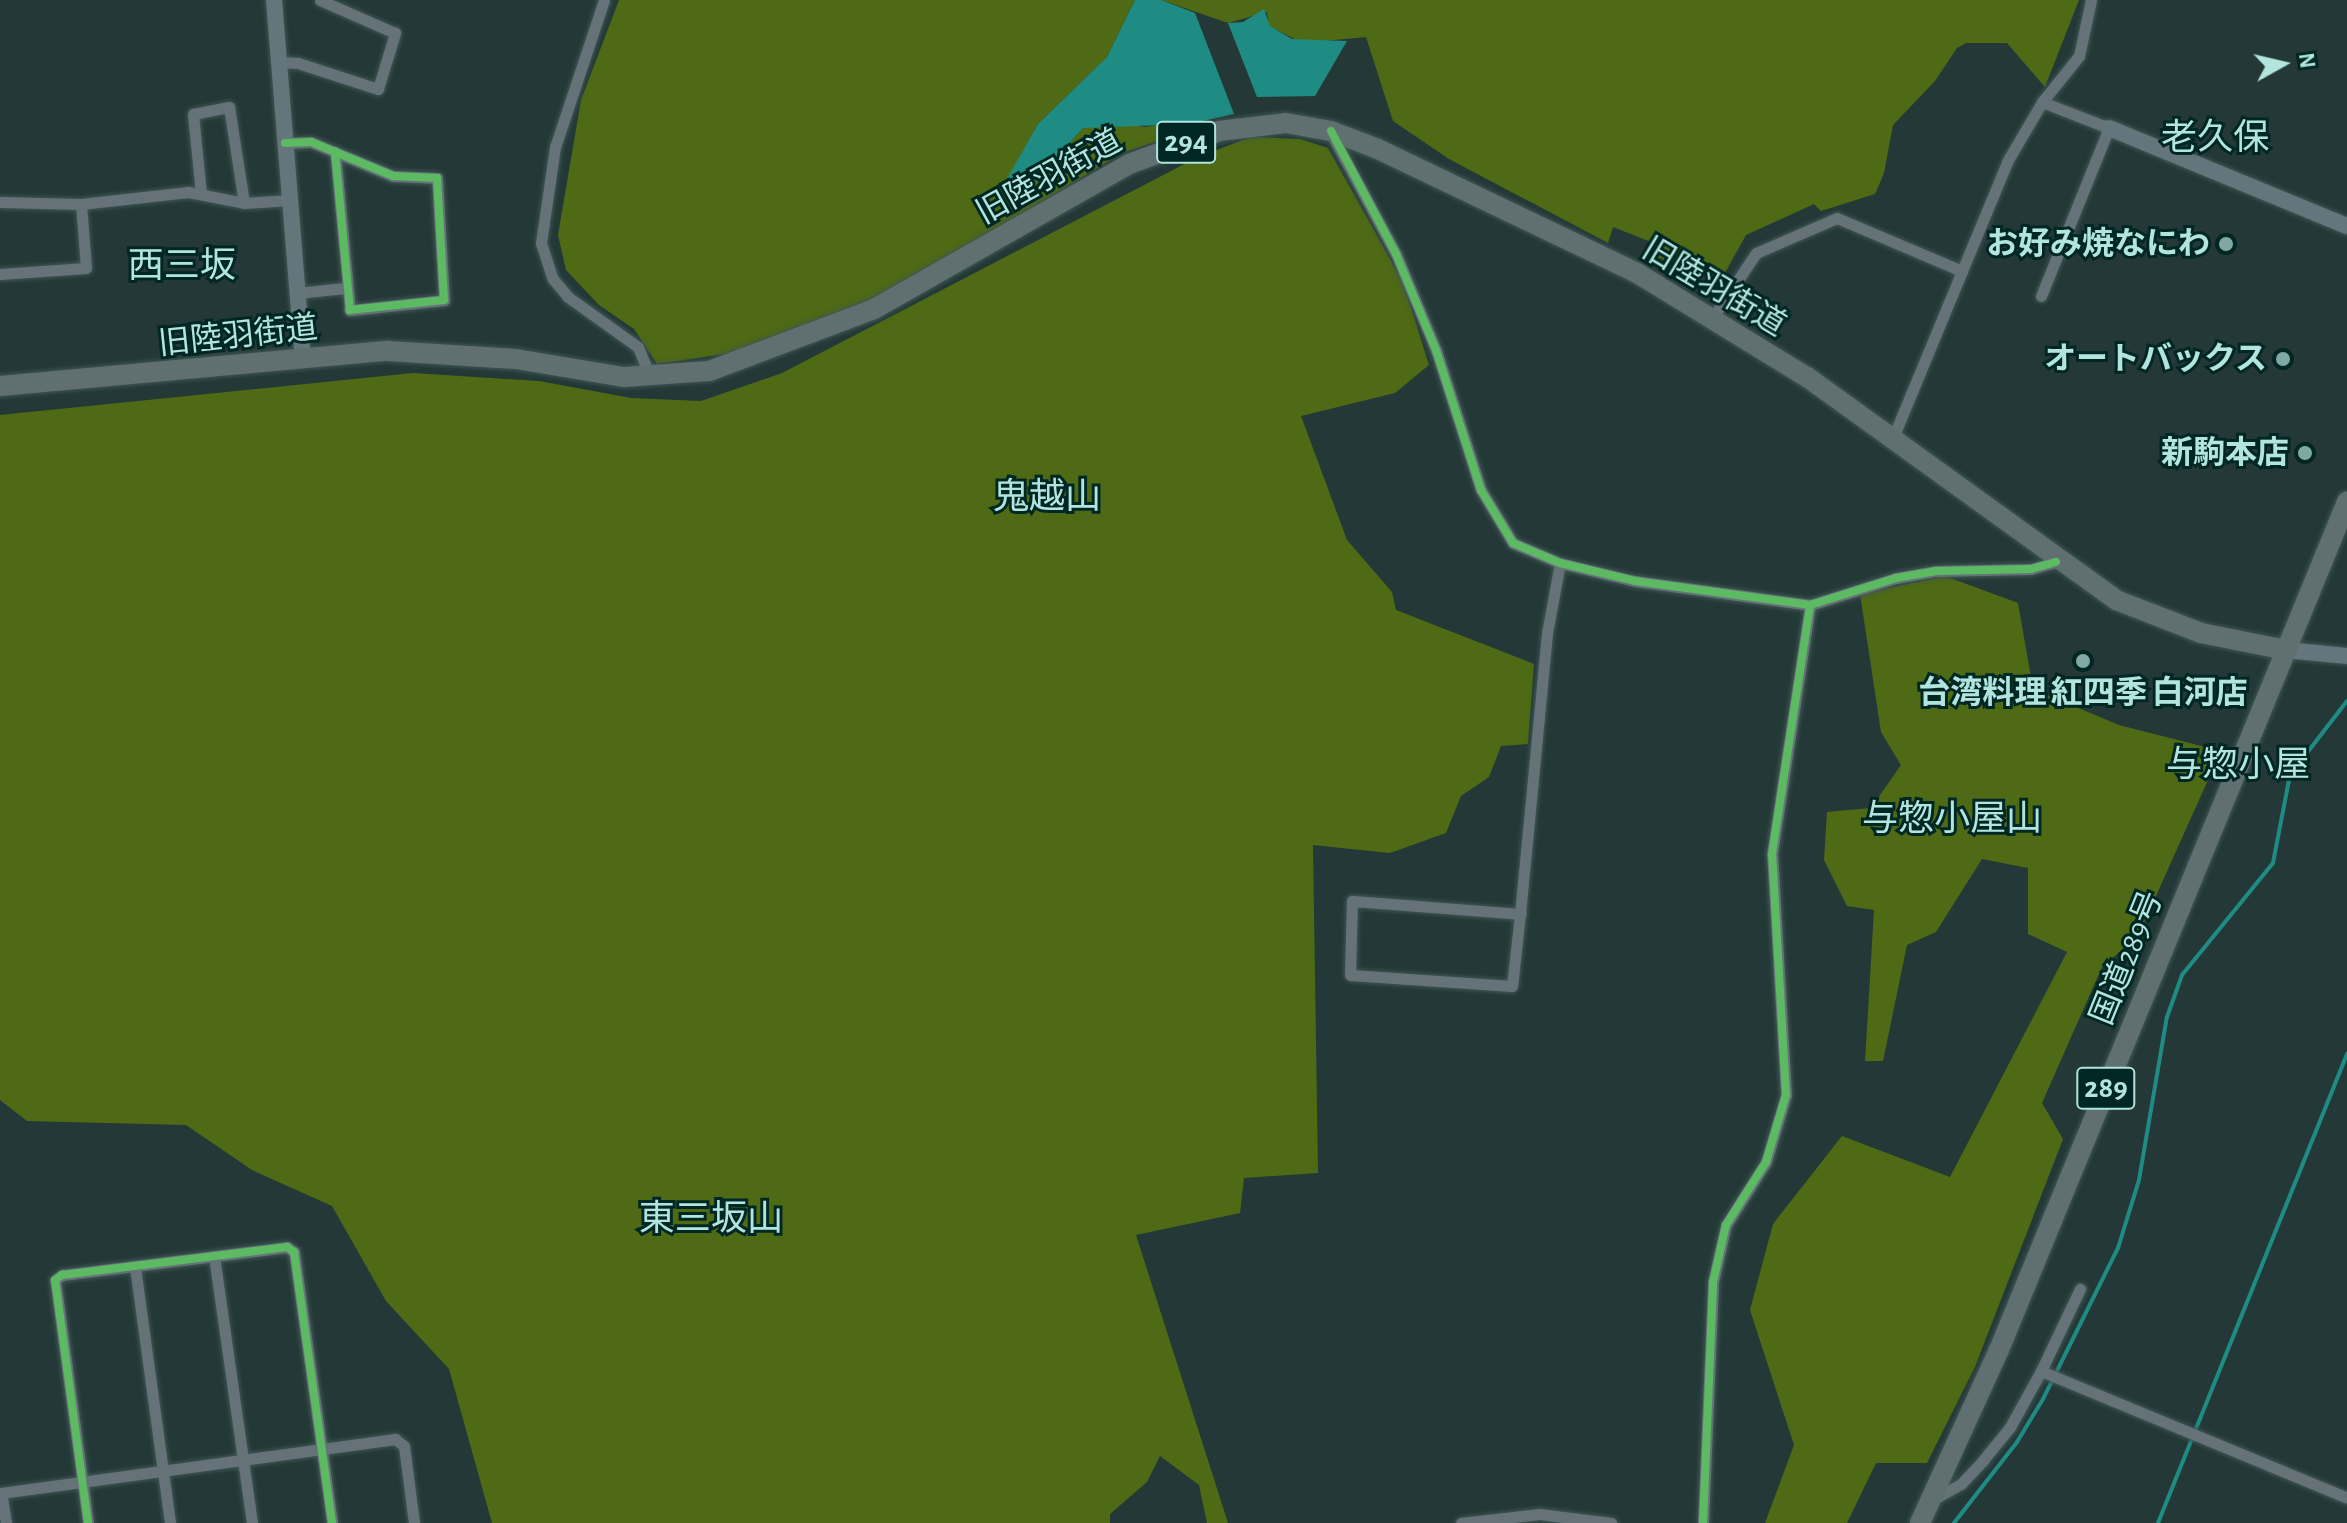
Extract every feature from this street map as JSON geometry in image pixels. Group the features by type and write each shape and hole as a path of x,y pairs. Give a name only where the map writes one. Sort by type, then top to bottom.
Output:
{"highway":[{"name":"旧陸羽街道","path":"0,386 388,351 458,355 650,377 736,363 874,309 1070,195 1181,144 1253,125 1286,123 1331,131 1637,273 1807,377 2056,562 2116,600 2157,619 2286,650"},
{"name":"国道289号","path":"1920,1523 1999,1350 2347,502"}],"street":[{"path":"274,0 303,359"},
{"path":"278,62 298,63 378,89 395,33 320,0"},
{"path":"604,0 551,163 541,243 553,279 568,297 638,347 650,377"},
{"path":"1891,442 2008,160 2042,102 2079,56 2091,0"},
{"path":"2042,102 2347,226"},
{"path":"201,194 193,114 229,107 244,203"},
{"path":"2041,296 2109,128"},
{"path":"1331,131 1401,268 1495,521 1513,543 1560,563 1635,581 1810,605 1896,578 1936,571 2031,569 2056,562"},
{"path":"285,143 311,142 393,176 437,178 447,296 350,310 345,288 335,152"},
{"path":"0,202 81,204 201,194 244,203 290,200"},
{"path":"0,274 86,268 81,204"},
{"path":"1713,317 1756,253 1837,218 1962,271"},
{"path":"297,293 345,288"},
{"path":"1520,914 1352,901 1350,975 1512,986 1520,914 1547,633 1560,563"},
{"path":"1703,1523 1713,1282 1726,1225 1766,1162 1786,1095 1772,854 1810,605"},
{"name":"旧陸羽街道","path":"2286,650 2347,656"},
{"path":"88,1523 55,1280 62,1275 287,1247 294,1252 332,1523"},
{"path":"214,1256 252,1523"},
{"path":"135,1267 170,1523"},
{"path":"1929,1501 1961,1484 2010,1427 2080,1289"},
{"path":"2041,1371 2347,1498"},
{"path":"6,1523 1,1493 243,1457 395,1439 404,1446 414,1523"},
{"path":"1461,1523 1539,1514 1611,1523"}],"green space":[{"path":"619,0 1135,0 1107,57 1038,124 1006,182 1047,168 1083,128 1115,123 1146,127 1176,121 1190,124 1190,130 1122,153 902,287 738,352 657,364 634,329 599,305 566,270 558,235 581,100"},
{"path":"1161,0 2079,0 2045,87 2007,43 1966,43 1957,48 1935,81 1893,125 1884,173 1875,194 1821,211 1814,204 1746,235 1721,280 1650,255 1651,242 1613,227 1608,243 1449,159 1393,121 1366,37 1302,43 1269,26 1267,12 1228,23"},
{"path":"1251,137 1300,139 1328,148 1403,282 1429,365 1395,393 1301,416 1347,540 1392,592 1396,610 1534,664 1528,744 1501,746 1489,777 1461,796 1446,833 1390,853 1313,845 1318,1173 1244,1178 1240,1213 1136,1235 1228,1523 1207,1523 1199,1485 1160,1456 1147,1482 1110,1514 1110,1523 492,1523 449,1369 386,1301 332,1206 252,1170 186,1125 27,1121 0,1100 0,415 413,373 539,381 631,398 701,401 782,373 1198,157"},
{"path":"1945,576 2018,603 2033,689 2119,725 2221,751 2138,936 2102,967 2042,1103 2063,1139 1975,1367 1927,1463 1876,1463 1847,1523 1765,1523 1794,1445 1750,1310 1773,1224 1842,1136 1950,1177 2067,952 2028,934 2028,868 1982,859 1936,932 1907,945 1883,1061 1865,1061 1874,910 1847,906 1824,860 1827,812 1871,808 1901,765 1881,732 1860,594"}],"water":[{"path":"1135,0 1161,0 1195,13 1234,114 1190,124 1083,128 1047,168 1005,182 1038,124 1107,57"},
{"path":"1264,9 1270,26 1292,39 1347,41 1315,96 1257,97 1228,23 1243,22"}],"waterway":[{"path":"1954,1523 2017,1442 2043,1399 2118,1248 2139,1180 2167,1017 2182,975 2273,863 2290,775 2347,701"},
{"path":"2158,1523 2347,1054"}],"cycle path":[{"path":"1331,131 1396,254 1436,350 1481,490 1513,543 1560,563 1635,581 1810,605 1896,578 1936,571 2031,569 2056,562"},
{"path":"285,143 311,142 393,176 437,178 444,300 350,310 335,152"},
{"path":"1703,1523 1713,1282 1726,1225 1766,1162 1786,1095 1772,854 1810,605"},
{"path":"88,1523 55,1280 62,1275 287,1247 294,1252 332,1523"}],"place":[{"name":"お好み焼なにわ","path":"2226,244"},
{"name":"オートバックス","path":"2283,359"},
{"name":"新駒本店","path":"2305,453"},
{"name":"台湾料理 紅四季 白河店","path":"2083,661"}],"district":[{"name":"老久保","path":"2215,139"},
{"name":"西三坂","path":"182,267"},
{"name":"鬼越山","path":"1047,498"},
{"name":"与惣小屋","path":"2238,766"},
{"name":"与惣小屋山","path":"1952,820"},
{"name":"東三坂山","path":"711,1220"}]}
